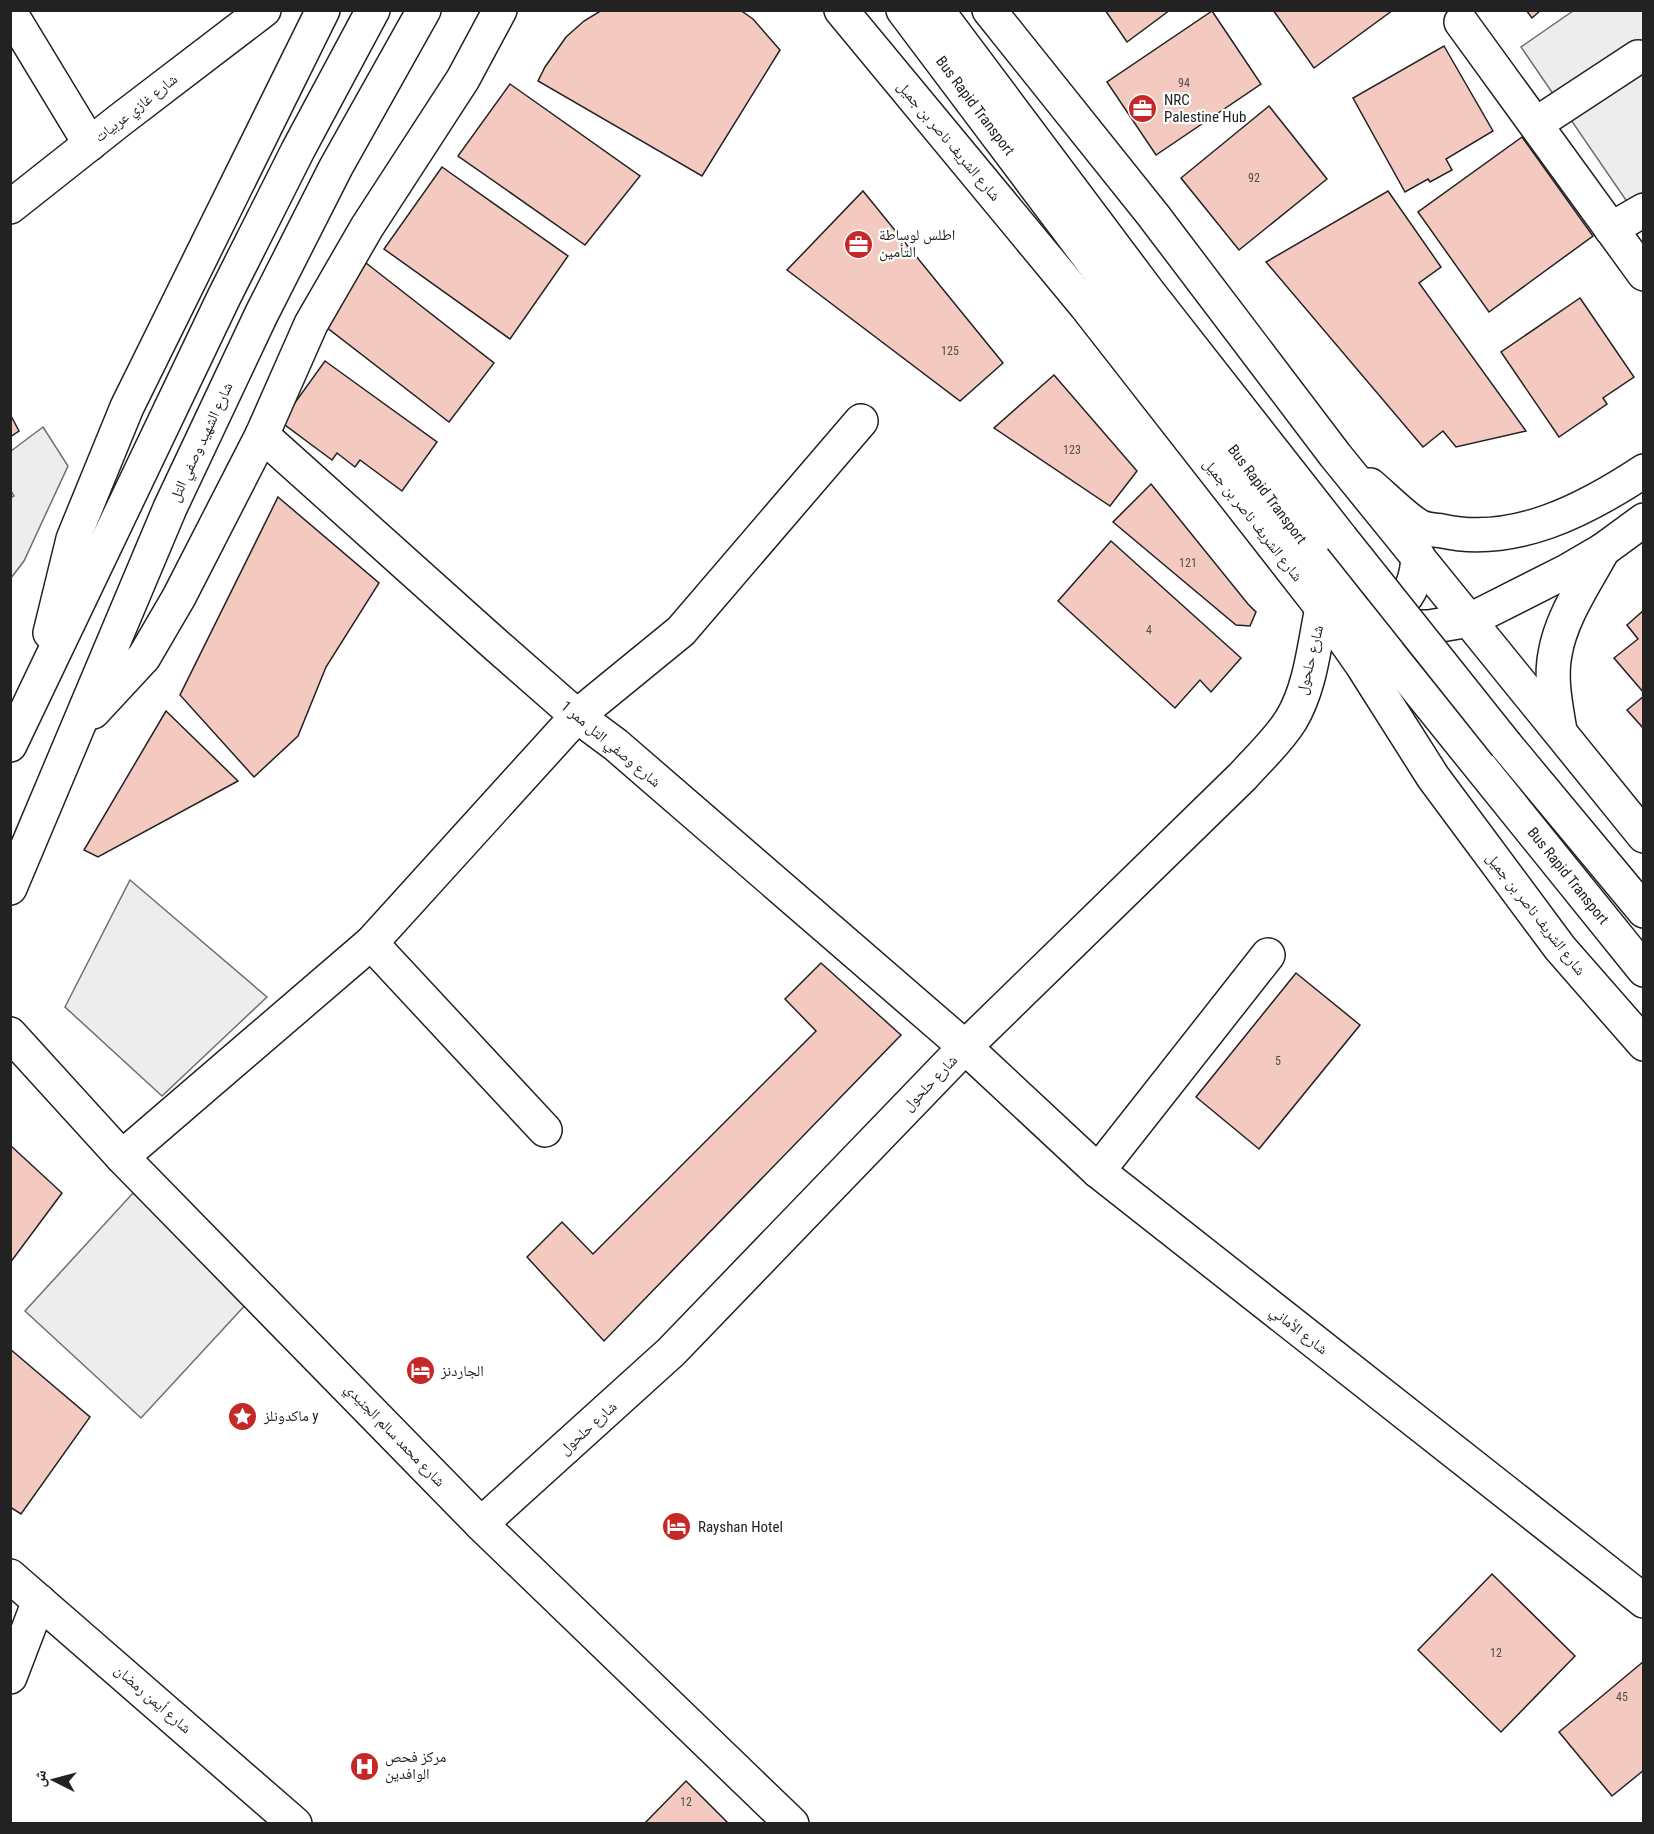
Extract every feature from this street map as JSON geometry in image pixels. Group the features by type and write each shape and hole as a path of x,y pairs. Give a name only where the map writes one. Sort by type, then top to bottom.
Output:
{"main road":[{"name":"شارع غازي عربيات","path":"10,207 264,10"},
{"path":"36,691 73,539 127,407 323,10"},
{"path":"10,745 224,297 298,150 373,10"},
{"name":"شارع الشهيد وصفي التل","path":"10,888 170,508 261,315 312,212 424,10"},
{"path":"76,731 144,657 179,597 262,435 311,324 367,227 463,79 500,10"},
{"path":"463,79 525,10"},
{"name":"شارع الشريف ناصر بن جميل","path":"841,10 1348,618 1362,665 1433,777 1560,948 1644,1044"},
{"name":"Bus Rapid Transport","path":"903,10 1348,618 1644,970"},
{"path":"937,10 1149,292 1341,538 1506,745 1644,911"},
{"path":"989,10 1153,215 1335,455 1644,836"},
{"path":"10,12 90,144"},
{"path":"1461,22 1644,274"},
{"path":"1536,124 1638,57"},
{"path":"1611,230 1644,210"},
{"path":"122,1157 371,943 577,716 681,631 861,421"},
{"name":"شارع وصفي التل ممر 1","path":"262,435 417,576 577,716 625,753 965,1047"},
{"path":"1335,455 1420,527 1463,536 1516,531 1543,523 1580,509 1644,471"},
{"path":"1348,618 1387,627 1429,627 1470,620 1567,571 1603,550 1644,520"},
{"path":"1560,731 1553,680 1555,653 1561,629 1603,550"},
{"path":"1348,618 1377,617 1391,611 1403,601 1417,573 1418,556"},
{"name":"شارع حلحول","path":"481,1524 671,1353 965,1047 1243,776 1279,738 1292,719 1308,676 1348,618"},
{"path":"371,943 545,1130"},
{"path":"1098,1171 1268,955"},
{"name":"شارع محمد سالم الجنيدي","path":"10,1034 122,1157 481,1524 792,1824"},
{"name":"شارع الأماني","path":"965,1047 1098,1171 1644,1601"},
{"name":"شارع أيمن رمضان","path":"10,1576 295,1824"},
{"path":"10,1677 39,1601"}],"shaded area":[{"path":"1573,11 1643,11 1643,225 1521,47"},
{"path":"43,427 68,466 24,561 11,578 10,498 14,496 11,491 11,451"},
{"path":"130,880 267,997 162,1096 65,1007"},
{"path":"133,1193 249,1301 141,1418 25,1311"}],"building":[{"path":"602,10 740,10 753,19 780,50 702,176 538,81 566,37 584,21"},
{"path":"1105,10 1170,10 1127,42"},
{"path":"1273,10 1393,10 1314,68"},
{"path":"1526,10 1541,10 1532,18"},
{"path":"1212,11 1261,84 1156,155 1107,82"},
{"path":"1444,46 1493,131 1446,159 1452,170 1430,182 1428,179 1405,192 1353,98"},
{"path":"510,84 640,176 585,245 458,156"},
{"path":"1269,106 1327,179 1239,250 1181,178"},
{"path":"1522,137 1593,236 1489,312 1418,212"},
{"path":"442,167 568,256 510,339 384,249"},
{"path":"863,191 1003,363 960,401 787,270"},
{"path":"1388,191 1441,267 1419,283 1526,431 1456,447 1443,431 1423,447 1266,262"},
{"path":"366,263 494,363 449,422 321,323"},
{"path":"1580,298 1634,377 1603,398 1607,404 1559,437 1501,352"},
{"path":"325,361 437,442 402,491 360,460 355,467 337,453 332,460 281,422"},
{"path":"1054,375 1137,471 1110,506 994,428"},
{"path":"10,414 19,431 10,437"},
{"path":"1151,484 1256,612 1250,626 1236,625 1113,522"},
{"path":"278,497 379,583 326,667 298,736 254,777 180,695"},
{"path":"1111,541 1241,658 1211,692 1200,680 1175,708 1058,601"},
{"path":"1644,610 1644,693 1614,658 1638,639 1627,625"},
{"path":"1644,696 1644,729 1627,710"},
{"path":"166,711 238,781 98,857 84,850"},
{"path":"821,963 901,1035 604,1341 527,1257 562,1222 593,1254 816,1031 785,999"},
{"path":"1296,973 1360,1025 1259,1149 1196,1097"},
{"path":"10,1145 62,1193 10,1263"},
{"path":"10,1349 90,1417 21,1514 10,1507"},
{"path":"1492,1574 1575,1656 1501,1732 1418,1650"},
{"path":"1644,1661 1644,1770 1612,1796 1559,1732"},
{"path":"686,1781 729,1824 644,1824"}],"place":[{"name":"NRC Palestine Hub","path":"1143,109"},
{"name":"اطلس لوساطة التأمين","path":"858,244"},
{"name":"الجاردنز","path":"420,1371"},
{"name":"ماكدونلز y","path":"243,1416"},
{"name":"Rayshan Hotel","path":"677,1527"},
{"name":"مركز فحص الوافدين","path":"364,1766"}]}
